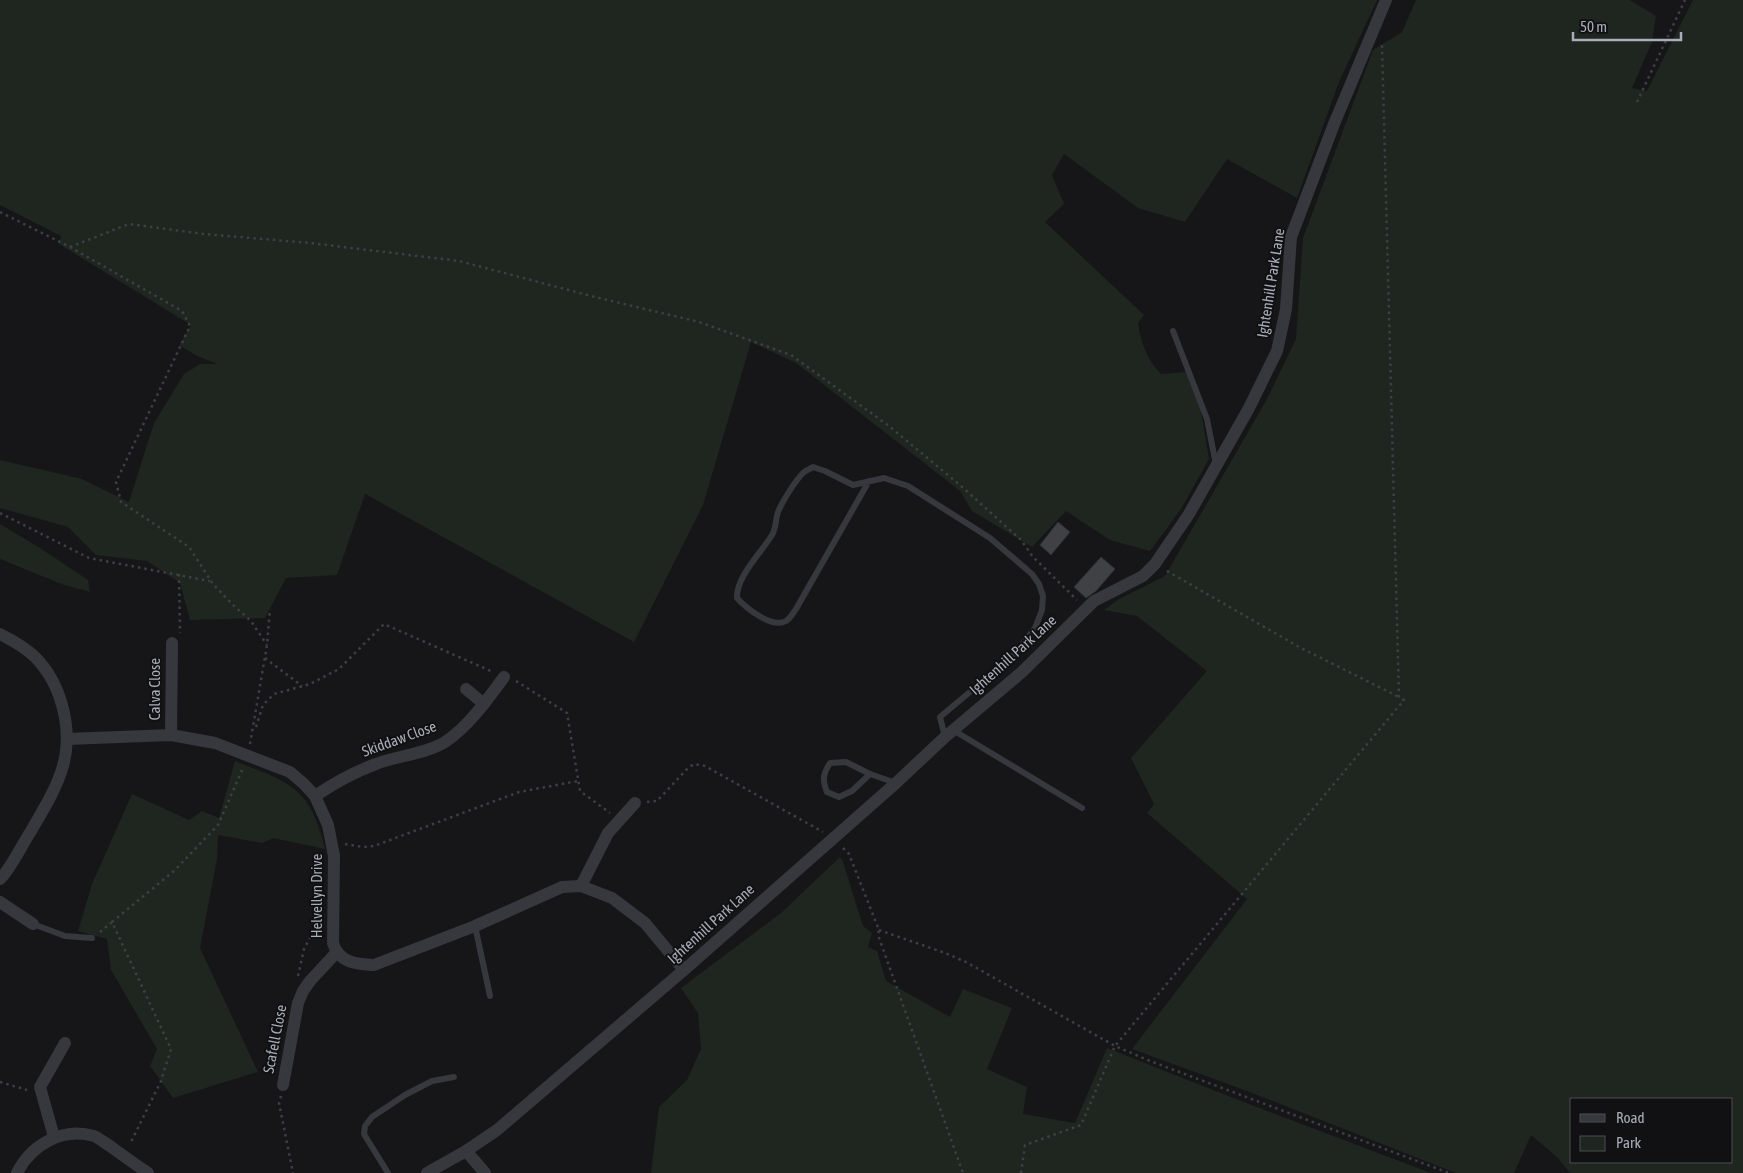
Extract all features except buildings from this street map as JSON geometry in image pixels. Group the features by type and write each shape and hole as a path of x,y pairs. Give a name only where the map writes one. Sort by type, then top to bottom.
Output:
{"street":[{"name":"Ightenhill Park Lane","path":"427,1173 466,1151 497,1130 684,970 896,783 949,733 1022,672 1094,601 1143,576 1155,564 1189,514 1249,408 1276,352 1286,309 1291,237 1334,124 1386,0"},
{"path":"0,634 35,657 48,674 59,697 66,722 67,739 63,765 53,794 0,879"},
{"name":"Calva Close","path":"168,649 172,735"},
{"name":"Skiddaw Close","path":"315,796 335,783 376,764 405,757 444,742 484,704 504,677"},
{"path":"466,689 484,704"},
{"name":"Helvellyn Drive","path":"67,739 172,735 215,742 290,772 315,796 323,811 332,842 334,883 333,944 336,953 347,961 374,965 475,926 562,888 580,886"},
{"path":"635,803 608,833 580,886 612,898 645,923 684,970"},
{"path":"0,902 33,924"},
{"name":"Scafell Close","path":"283,1085 298,1002 310,981 336,953"},
{"path":"54,1137 40,1087 65,1043"},
{"path":"17,1173 22,1163 33,1151 54,1137 74,1134 95,1136 148,1173"},
{"path":"466,1151 485,1173"}],"lane":[{"path":"1173,331 1207,419 1216,466"},
{"path":"869,481 796,609 787,621 778,624 770,622 745,607 737,598 736,588 773,533 777,524 777,514 804,472 813,468 824,471 852,485 869,481 884,478 908,486 990,538 1032,574 1039,584 1043,596 1042,610 1035,628 1014,655 940,717 949,733 1082,808"},
{"path":"870,774 852,791 838,796 827,792 823,781 825,771 830,763 846,762 870,774 896,783"},
{"path":"33,924 65,936 92,938"},
{"path":"475,926 490,996"},
{"path":"388,1173 364,1134 365,1126 372,1117 405,1095 432,1081 454,1077"}],"path":[{"path":"1637,102 1686,0"},
{"path":"1382,40 1399,698"},
{"path":"0,212 70,247 182,311 190,326 116,482 121,502 189,547 211,581 251,621 267,645"},
{"path":"70,247 129,224 204,234 310,243 459,261 699,322 791,355 889,426 961,486 1021,540 1033,558 1086,610"},
{"path":"0,513 89,558 211,581"},
{"path":"1021,1173 1026,1144 1081,1126 1115,1046 1404,700 1301,648 1155,564"},
{"path":"168,649 180,634 179,574"},
{"path":"92,938 174,871 218,825 248,756 267,645 270,609"},
{"path":"256,727 263,706 274,694 310,684 340,669 384,624 520,683 567,713 580,791 620,820"},
{"path":"265,658 302,686"},
{"path":"635,803 658,801 688,768 694,764 705,766 833,838 849,854 880,930 878,935 963,1173"},
{"path":"332,842 363,847 374,846 519,792 578,781"},
{"path":"298,1002 298,974 304,949 322,917"},
{"path":"112,922 171,1049 161,1081 124,1156"},
{"path":"880,930 966,962 1115,1046 1150,1061 1449,1173"},
{"path":"0,1082 42,1095"},
{"path":"283,1085 279,1103 293,1173"}],"green space":[{"path":"0,0 1377,0 1339,82 1297,198 1227,159 1185,222 1138,208 1064,154 1052,175 1064,204 1045,222 1144,315 1138,323 1148,357 1161,374 1186,372 1200,405 1209,459 1181,509 1150,551 1110,540 1066,511 1032,547 972,511 960,491 796,363 751,342 703,505 634,642 365,494 337,575 286,578 265,618 190,620 180,583 147,561 96,555 68,527 0,508 0,460 82,479 129,502 154,423 184,374 200,364 218,364 197,356 179,345 191,325 59,244 61,236 0,205"},
{"path":"1416,0 1630,0 1656,16 1652,42 1632,88 1647,91 1693,0 1743,0 1743,1173 1570,1173 1558,1158 1531,1135 1514,1173 1456,1173 1247,1091 1132,1049 1247,899 1147,813 1154,804 1131,758 1207,671 1137,616 1104,610 1119,599 1165,576 1267,399 1296,339 1303,238 1373,50 1402,32"},
{"path":"0,524 88,580 90,592 64,585 0,559"},
{"path":"235,761 270,775 295,789 312,811 325,849 273,838 262,843 218,835 217,859 200,948 258,1072 173,1098 150,1066 157,1049 111,970 107,939 78,931 92,884 132,794 189,820 202,811 219,818"},
{"path":"839,858 842,859 863,926 872,933 868,947 877,951 886,981 950,1017 963,989 1012,1008 987,1069 1027,1087 1023,1114 1075,1123 1107,1048 1431,1173 651,1173 659,1107 687,1080 701,1049 698,1013 681,988 781,913"}]}
